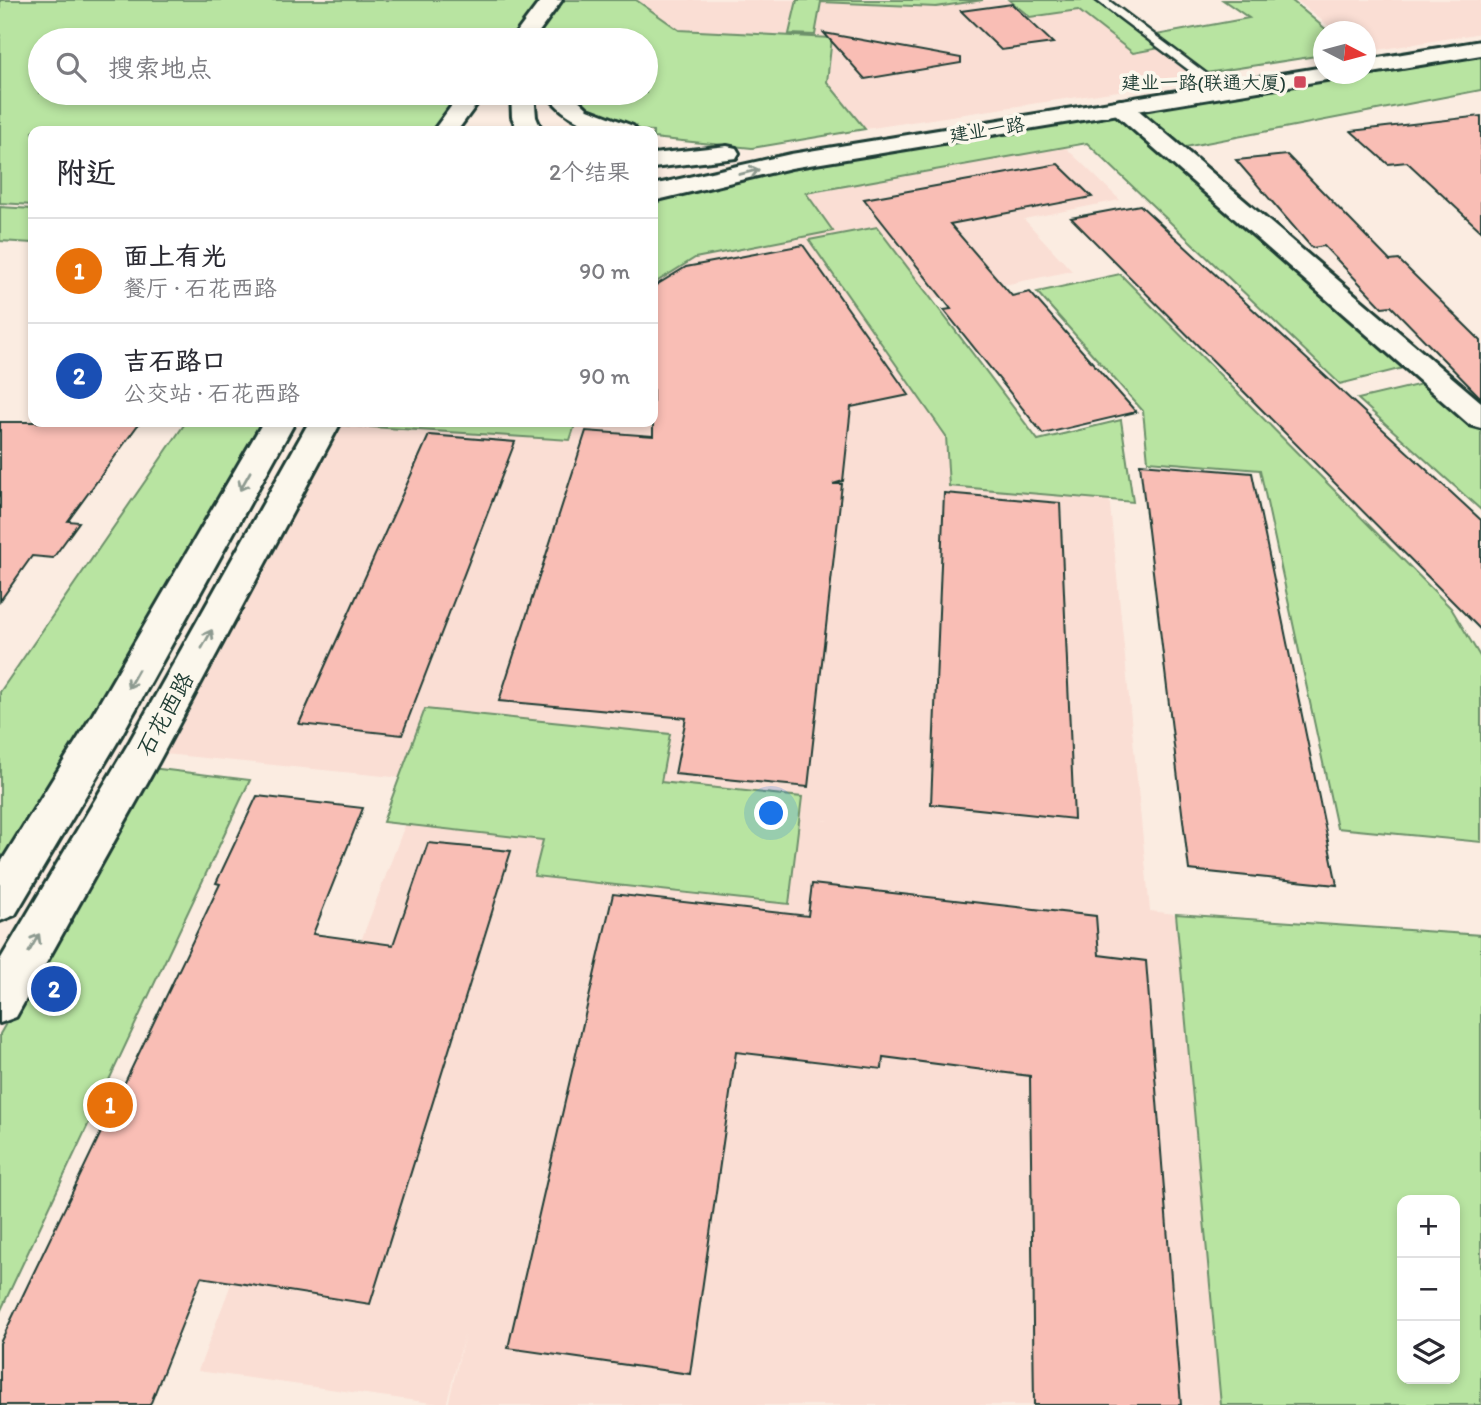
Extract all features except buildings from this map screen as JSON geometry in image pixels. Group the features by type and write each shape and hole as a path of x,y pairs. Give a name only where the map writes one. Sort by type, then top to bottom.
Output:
{"main road":[{"path":"540,28 552,0"},
{"path":"1376,50 1481,33"},
{"path":"1376,65 1481,48"},
{"name":"建业一路","path":"658,161 700,158 1313,61"},
{"name":"建业一路","path":"658,193 791,161 1313,76"},
{"path":"449,126 464,105"},
{"path":"524,105 528,126"},
{"path":"571,105 580,114 612,126"},
{"path":"1121,107 1481,418"},
{"path":"658,139 752,148"},
{"name":"石花西路","path":"0,902 107,725 276,427"},
{"name":"石花西路","path":"0,1002 324,427"}],"lane":[{"path":"1101,0 1206,78"}],"shaded area":[{"path":"636,0 1101,0 1205,78 865,129 828,81 833,37 679,30"},
{"path":"1296,0 1481,0 1481,33 1376,50 1376,21 1322,21"},
{"path":"1038,121 1120,200 1024,219 1072,271 901,306 1008,449 1105,455 1150,911 1175,914 1221,1405 448,1405 465,1333 446,1405 198,1371 422,780 830,821 145,752 317,437 326,427 658,427 658,196 683,187"}],"green space":[{"path":"0,0 636,0 679,30 832,38 827,82 865,129 752,148 658,139 658,126 613,126 573,105 658,105 658,28 540,28 540,19 532,28 28,28 28,105 463,105 448,126 28,126 28,205 0,203"},
{"path":"797,0 983,0 936,7 821,2 815,35 789,34"},
{"path":"1009,0 1096,0 1160,48 1133,53 1078,10 1030,17"},
{"path":"1223,0 1291,0 1316,21 1313,21 1313,57 1206,73 1156,35 1249,18"},
{"path":"1481,52 1481,90 1175,149 1132,111 1313,80 1313,84 1376,84 1376,70"},
{"path":"1120,114 1411,366 1340,384 1087,143 806,193 833,231 695,258 658,281 658,202 687,191 780,169"},
{"path":"0,207 28,209 28,243 0,241"},
{"path":"877,227 1038,440 1121,420 1133,502 949,486 946,436 809,240"},
{"path":"1120,274 1451,608 1481,658 1481,842 1337,828 1260,470 1148,461 1143,411 1037,292"},
{"path":"1426,383 1481,429 1481,510 1358,399"},
{"path":"183,427 276,427 0,877 0,692"},
{"path":"372,427 574,427 570,440"},
{"path":"425,709 670,734 661,782 802,797 789,904 534,876 543,840 383,822"},
{"path":"151,768 250,780 0,1312 0,1034"},
{"path":"1176,914 1481,935 1481,1405 1221,1405"}],"place":[{"name":"建业一路(联通大厦)","path":"1300,82"},
{"name":"吉石路口","path":"54,989"},
{"name":"面上有光","path":"110,1105"}]}
